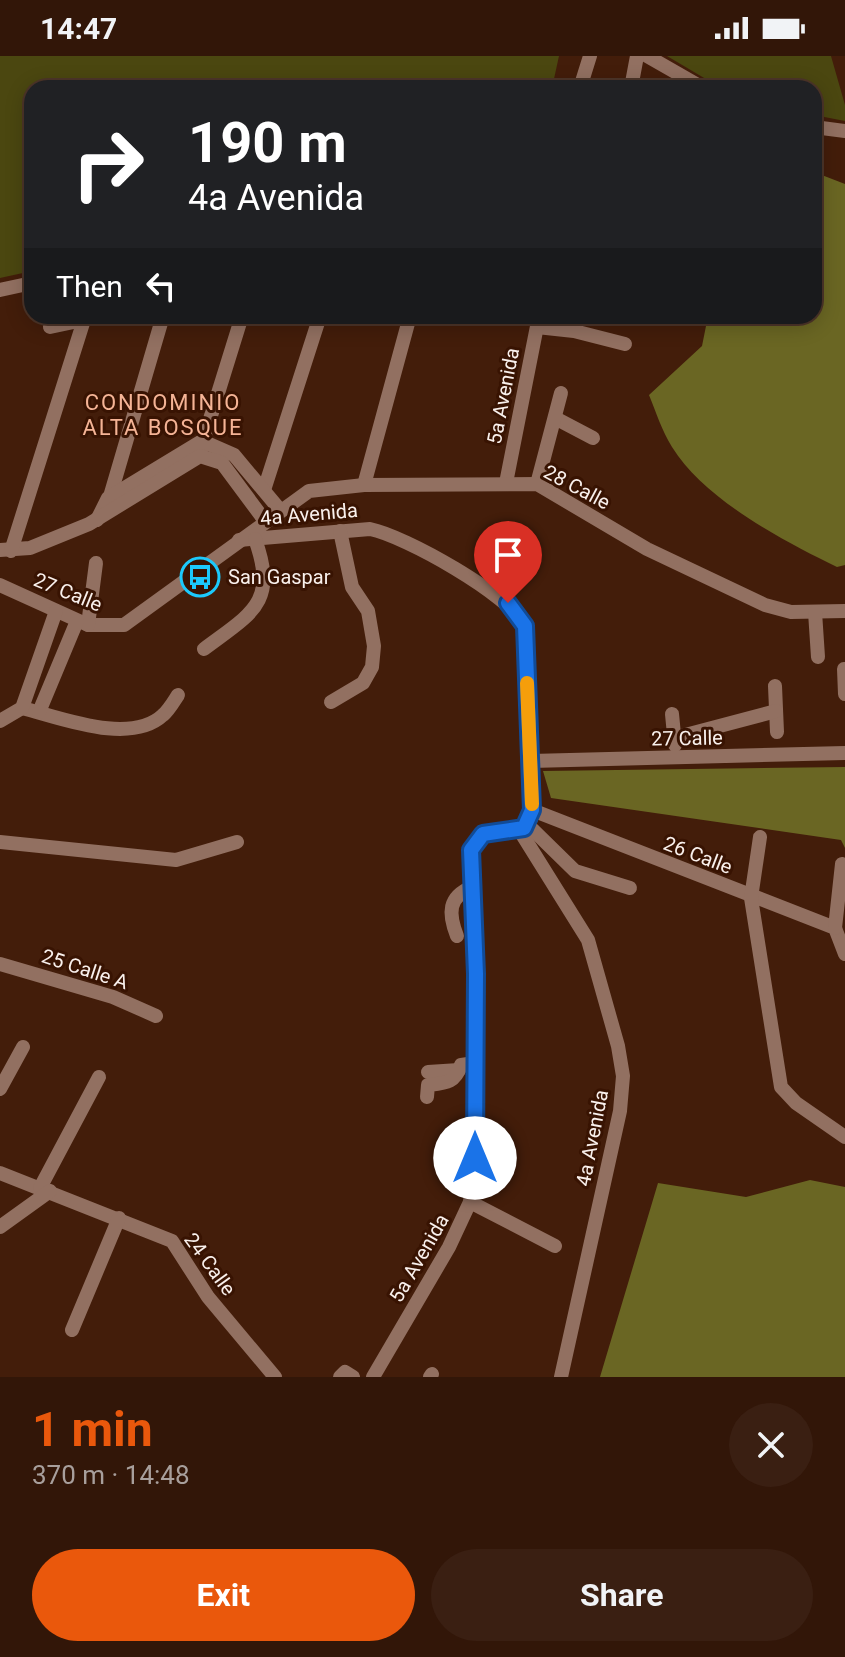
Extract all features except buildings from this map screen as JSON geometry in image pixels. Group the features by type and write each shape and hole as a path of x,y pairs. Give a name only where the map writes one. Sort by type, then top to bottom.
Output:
{"street":[{"path":"582,80 590,56"},
{"path":"632,80 637,56"},
{"path":"647,56 689,80"},
{"path":"822,128 845,131"},
{"path":"0,290 24,285"},
{"path":"50,327 65,324"},
{"path":"83,324 6,550 30,548 116,511 201,449 240,324"},
{"path":"97,520 108,498 161,324"},
{"path":"264,490 317,324"},
{"path":"364,485 408,324"},
{"name":"5a Avenida","path":"506,483 538,324"},
{"path":"546,324 625,344"},
{"path":"537,484 561,393"},
{"path":"555,418 593,438"},
{"path":"108,498 201,449 234,455 280,510"},
{"path":"201,449 222,463 265,521"},
{"name":"28 Calle","path":"239,540 280,510 320,487 537,484 647,549 765,605 791,612 845,611"},
{"path":"108,498 116,511"},
{"name":"4a Avenida","path":"239,540 370,529 394,536 518,612 525,626 532,810 524,828 588,940 623,1076 620,1111 561,1377"},
{"path":"331,702 363,683 372,667 374,646 368,611 352,587 340,531"},
{"path":"204,649 256,607 266,574 255,539"},
{"name":"27 Calle","path":"0,585 83,623 124,625 239,540"},
{"path":"39,712 83,623 96,563"},
{"path":"0,721 22,708 56,611"},
{"path":"815,612 818,657"},
{"path":"844,669 845,694"},
{"path":"775,686 777,732"},
{"path":"22,708 88,726 117,728 162,717 178,695"},
{"path":"674,738 776,711"},
{"path":"672,714 676,758"},
{"name":"27 Calle","path":"531,761 845,753"},
{"name":"26 Calle","path":"532,810 751,898 835,928"},
{"path":"524,828 575,871 630,888"},
{"name":"5a Avenida","path":"373,1377 449,1247 470,1202 475,1158 475,1063 470,855 473,843 483,834 524,828"},
{"path":"760,837 751,898 781,1087 796,1103 845,1137"},
{"path":"0,842 176,860 237,842"},
{"path":"842,864 835,928 844,948"},
{"path":"457,936 451,921 451,903 459,892 472,887"},
{"name":"25 Calle A","path":"0,964 113,997 156,1016"},
{"path":"0,1089 23,1047"},
{"path":"428,1080 450,1083 465,1062 475,1063"},
{"path":"0,1227 45,1189 99,1077"},
{"name":"24 Calle","path":"0,1173 172,1241 208,1297 275,1377"},
{"path":"470,1202 555,1246"},
{"path":"72,1330 119,1218"},
{"path":"340,1377 345,1372 353,1377"}],"shaded area":[{"path":"0,56 559,56 554,80 24,80 24,273 0,278"},
{"path":"667,56 831,56 845,105 845,121 822,117 822,80 708,80"},
{"path":"822,175 845,184 845,565 837,567 746,517 704,484 672,447 649,395 702,346 706,324 822,324"},
{"path":"845,767 845,848 841,840 551,798 543,771"},
{"path":"810,1180 845,1187 845,1377 600,1377 658,1183 746,1197"}],"slow traffic":[{"path":"527,683 532,804"}],"place":[{"name":"San Gaspar","path":"200,577"}],"district":[{"name":"CONDOMINIO ALTA BOSQUE","path":"163,414"}],"route":[{"path":"475,1158 476,974 470,855 475,841 483,834 520,831 528,825 532,810 525,626 518,612 508,603"}]}
